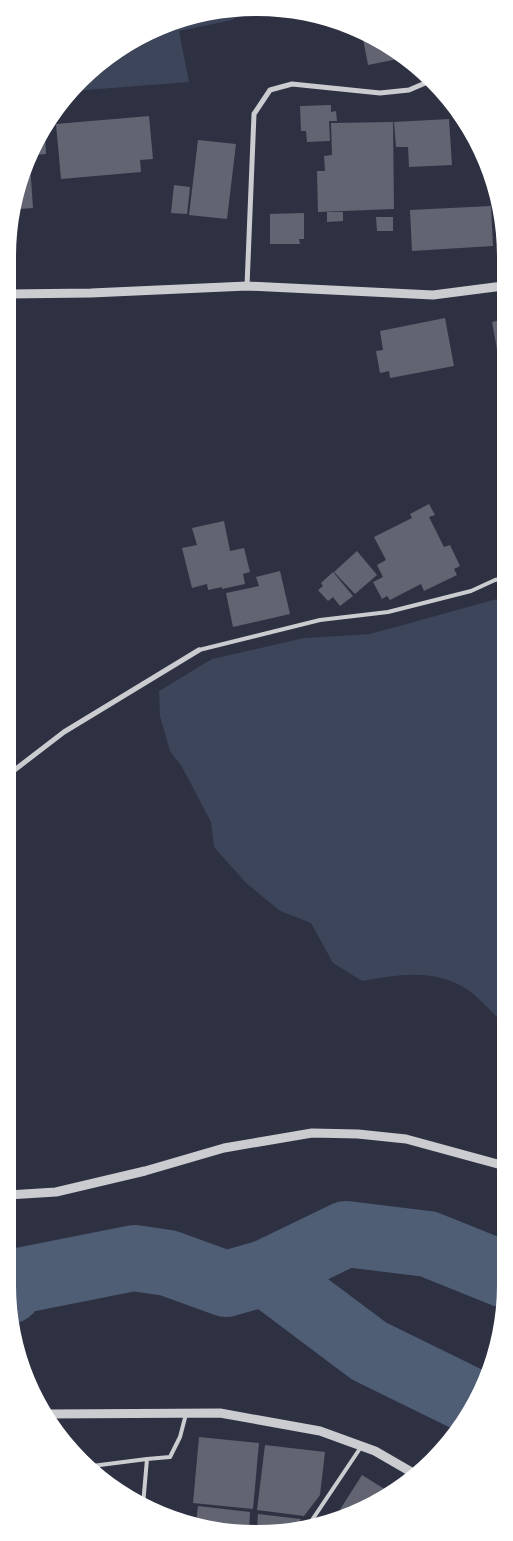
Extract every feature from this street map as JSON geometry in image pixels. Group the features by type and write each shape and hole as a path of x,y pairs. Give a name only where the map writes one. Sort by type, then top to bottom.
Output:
{"street":[{"path":"247,286 254,114 270,90 292,84 380,93 409,90 423,84"},
{"path":"16,294 91,293 247,286 433,296 497,287"},
{"path":"16,769 64,732 199,650"},
{"path":"16,1194 56,1192 145,1171 224,1148 312,1133 358,1134 406,1139 497,1164"},
{"path":"54,1414 220,1413 320,1431 375,1451 409,1470"}],"lane":[{"path":"199,650 320,620 388,612 471,591 497,580"},
{"path":"98,1465 170,1457 180,1437 186,1414"},
{"path":"313,1518 362,1446"},
{"path":"143,1496 147,1460"}],"shaded area":[{"path":"237,17 232,20 179,31 189,82 84,90 110,66 150,41 194,24"},
{"path":"497,599 497,1017 470,991 453,982 427,975 401,975 362,981 333,963 311,923 280,911 245,882 214,847 211,822 182,767 170,751 160,716 159,691 212,659 304,638 370,634"}],"building":[{"path":"364,41 394,60 368,65"},
{"path":"331,105 331,112 336,111 337,121 329,121 330,141 307,142 306,131 301,131 300,106"},
{"path":"149,116 153,159 140,160 141,172 61,179 56,124"},
{"path":"449,119 452,165 409,167 408,147 396,147 394,122"},
{"path":"393,122 394,209 318,212 317,171 325,171 324,156 332,155 331,123"},
{"path":"198,140 236,144 227,219 189,215"},
{"path":"45,141 46,154 39,155"},
{"path":"31,175 33,208 21,209"},
{"path":"174,185 190,187 187,214 171,213"},
{"path":"491,206 493,246 412,251 410,210"},
{"path":"327,212 343,212 343,221 327,222"},
{"path":"304,213 304,239 299,239 300,244 270,244 270,214"},
{"path":"376,217 393,217 393,231 377,231"},
{"path":"445,318 454,366 390,378 389,371 380,373 376,351 383,350 380,331"},
{"path":"497,321 497,349 492,322"},
{"path":"429,504 435,515 429,517 444,547 450,545 460,566 454,569 457,575 424,591 421,584 390,600 387,596 382,599 373,582 383,577 377,565 386,560 374,537 412,518 410,514"},
{"path":"224,521 230,551 244,548 250,572 243,574 245,584 222,589 222,587 208,590 207,584 192,588 182,548 197,545 192,528"},
{"path":"357,551 377,575 355,594 334,572"},
{"path":"280,571 290,614 233,627 226,593 259,586 256,577"},
{"path":"333,572 353,596 340,606 333,597 328,601 318,590 323,586 321,583"},
{"path":"199,1437 259,1443 253,1509 193,1503"},
{"path":"265,1445 325,1452 320,1495 304,1516 257,1510"},
{"path":"362,1475 384,1488 363,1500 340,1509"},
{"path":"198,1506 250,1512 249,1525 225,1523 197,1517"},
{"path":"258,1514 301,1519 288,1523 257,1525"}],"waterway":[{"path":"16,1283 18,1281 134,1258 168,1263 226,1284 265,1273 346,1234 428,1244 497,1272"},
{"path":"265,1273 369,1351 468,1399"}]}
